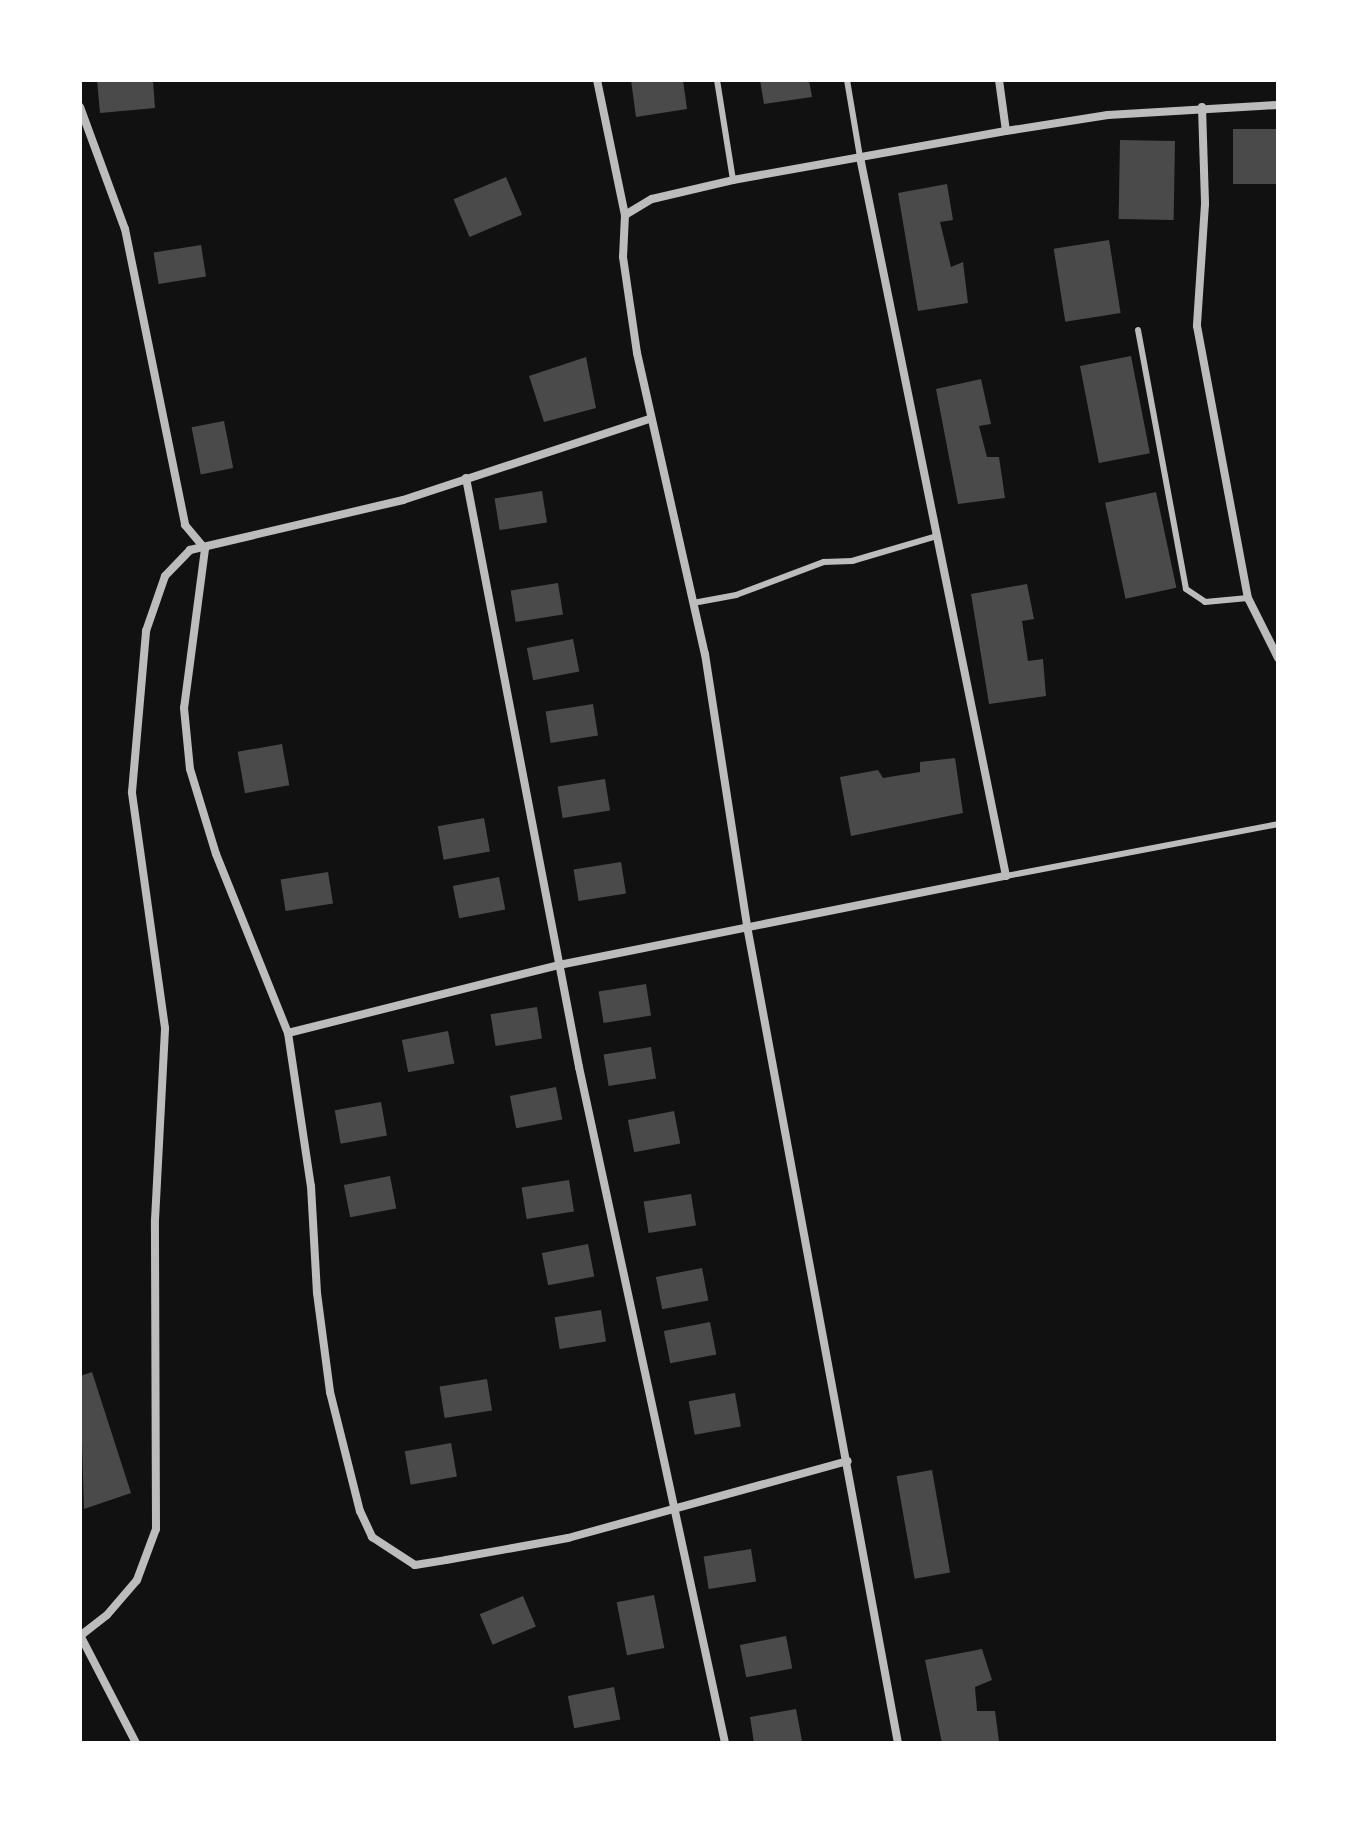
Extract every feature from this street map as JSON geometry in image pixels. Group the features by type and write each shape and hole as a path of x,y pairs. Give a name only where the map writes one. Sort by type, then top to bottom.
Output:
{"street":[{"path":"597,80 625,215 623,257 650,419 693,603 747,926 898,1743"},
{"path":"999,80 1006,131"},
{"path":"625,215 652,199 733,180 1006,131 1202,107 1278,105"},
{"path":"80,107 125,229 185,525 205,549 184,708 190,769 221,869 288,1033 311,1186 317,1293 330,1392 360,1511 372,1537 415,1565 568,1538 670,1507 848,1461"},
{"path":"1202,107 1205,204 1197,326 1248,598 1278,658"},
{"path":"288,1033 559,965 1006,876 860,157"},
{"path":"136,1743 80,1635 107,1615 137,1580 156,1529 155,1220 165,1028 132,792 146,631 154,600 178,557 403,500 650,419"},
{"path":"466,478 559,965 636,1314 670,1507 725,1743"}],"lane":[{"path":"717,80 733,180"},
{"path":"847,80 860,157"},
{"path":"1138,330 1186,589 1205,602 1248,598"},
{"path":"693,603 736,595 824,562 852,561 937,536"},
{"path":"1006,876 1278,824"}],"building":[{"path":"97,80 153,80 155,108 100,113"},
{"path":"631,80 683,80 687,109 636,117"},
{"path":"760,80 809,80 812,97 764,104"},
{"path":"1233,129 1278,129 1278,184 1233,184"},
{"path":"1120,140 1175,141 1174,220 1119,219"},
{"path":"506,177 522,215 470,237 454,199"},
{"path":"947,184 953,220 940,222 951,267 963,262 968,303 918,311 898,193"},
{"path":"1109,240 1121,313 1065,322 1054,249"},
{"path":"201,245 206,277 159,284 154,253"},
{"path":"1131,356 1150,453 1099,463 1080,366"},
{"path":"586,357 596,408 544,422 529,376"},
{"path":"981,379 991,424 979,426 987,457 999,457 1005,498 958,504 936,389"},
{"path":"224,421 233,468 201,474 192,427"},
{"path":"542,491 547,523 500,530 495,499"},
{"path":"1156,492 1176,588 1126,599 1105,503"},
{"path":"558,583 563,615 516,622 511,591"},
{"path":"1027,584 1034,619 1022,621 1028,661 1043,659 1046,696 989,704 971,594"},
{"path":"573,639 579,671 533,680 527,648"},
{"path":"593,704 598,736 551,743 546,712"},
{"path":"282,744 289,785 245,793 238,752"},
{"path":"955,758 963,813 851,836 840,777 878,770 883,778 920,772 920,762"},
{"path":"605,779 610,811 563,818 558,787"},
{"path":"484,818 490,851 444,860 438,826"},
{"path":"621,862 626,894 579,901 574,870"},
{"path":"328,872 333,904 286,911 281,880"},
{"path":"499,877 505,909 459,918 453,886"},
{"path":"646,984 651,1016 604,1023 599,992"},
{"path":"537,1007 542,1039 496,1046 491,1014"},
{"path":"448,1031 454,1063 408,1072 402,1040"},
{"path":"651,1047 656,1079 609,1086 604,1055"},
{"path":"556,1087 562,1119 516,1128 510,1096"},
{"path":"381,1102 387,1135 341,1144 335,1110"},
{"path":"674,1111 680,1143 634,1152 628,1120"},
{"path":"390,1176 396,1208 350,1217 344,1185"},
{"path":"569,1180 574,1212 527,1219 522,1188"},
{"path":"691,1194 696,1226 649,1233 644,1202"},
{"path":"588,1244 594,1276 548,1285 542,1253"},
{"path":"702,1268 708,1300 662,1309 656,1277"},
{"path":"601,1310 606,1342 560,1349 555,1317"},
{"path":"710,1322 716,1354 670,1363 664,1331"},
{"path":"92,1372 131,1493 84,1509 80,1376"},
{"path":"487,1379 492,1411 445,1418 440,1387"},
{"path":"735,1393 741,1426 695,1435 689,1401"},
{"path":"451,1443 457,1476 411,1485 405,1451"},
{"path":"932,1470 950,1572 915,1579 897,1476"},
{"path":"751,1549 756,1582 709,1589 704,1557"},
{"path":"654,1595 664,1648 627,1655 617,1602"},
{"path":"523,1596 536,1626 493,1645 480,1614"},
{"path":"786,1636 792,1668 746,1677 740,1645"},
{"path":"982,1649 992,1680 975,1687 977,1711 995,1711 999,1741 942,1743 925,1660"},
{"path":"614,1687 620,1719 574,1728 568,1696"},
{"path":"796,1709 802,1741 754,1743 750,1717"}]}
